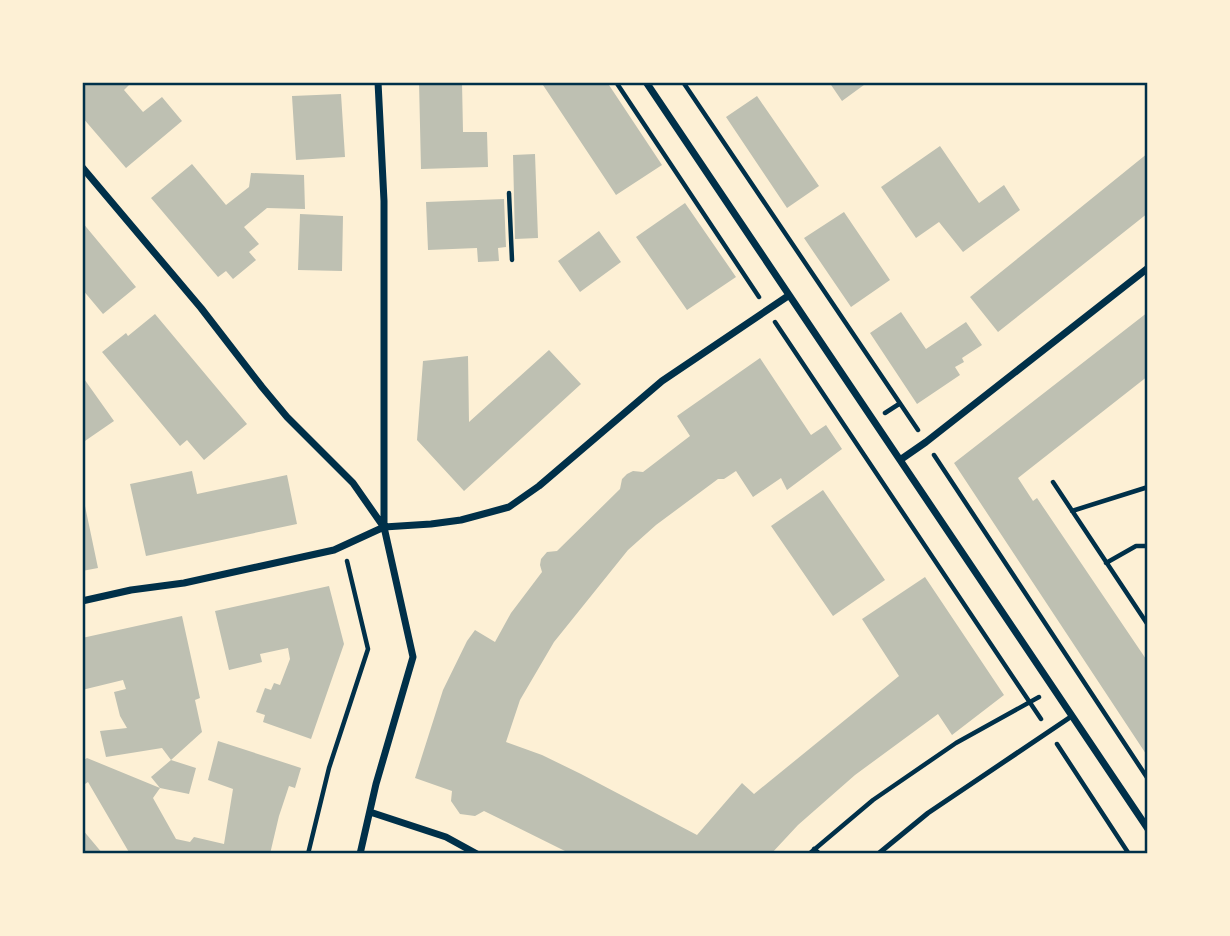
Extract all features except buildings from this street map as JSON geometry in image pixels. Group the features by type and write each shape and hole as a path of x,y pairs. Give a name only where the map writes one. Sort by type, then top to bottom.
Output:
{"street":[{"path":"360,854 413,657 384,527 384,215 378,82"},
{"path":"646,82 1148,829"},
{"path":"82,167 201,309 262,387 353,483 384,527"},
{"path":"900,460 1148,268"},
{"path":"82,601 131,590 184,583 346,546 384,527 451,521 509,507 539,486 662,381 788,296"},
{"path":"370,812 446,837 477,854"}],"lane":[{"path":"878,854 928,813 1072,716"}],"path":[{"path":"616,82 1129,854"},
{"path":"509,193 512,260"},
{"path":"1053,482 1148,625"},
{"path":"1072,511 1148,486"},
{"path":"308,854 329,768 368,649 348,571 346,546"},
{"path":"1106,563 1136,546 1148,546"},
{"path":"809,854 873,800 956,743 1031,704 1054,687"},
{"path":"814,849 820,854"}]}
